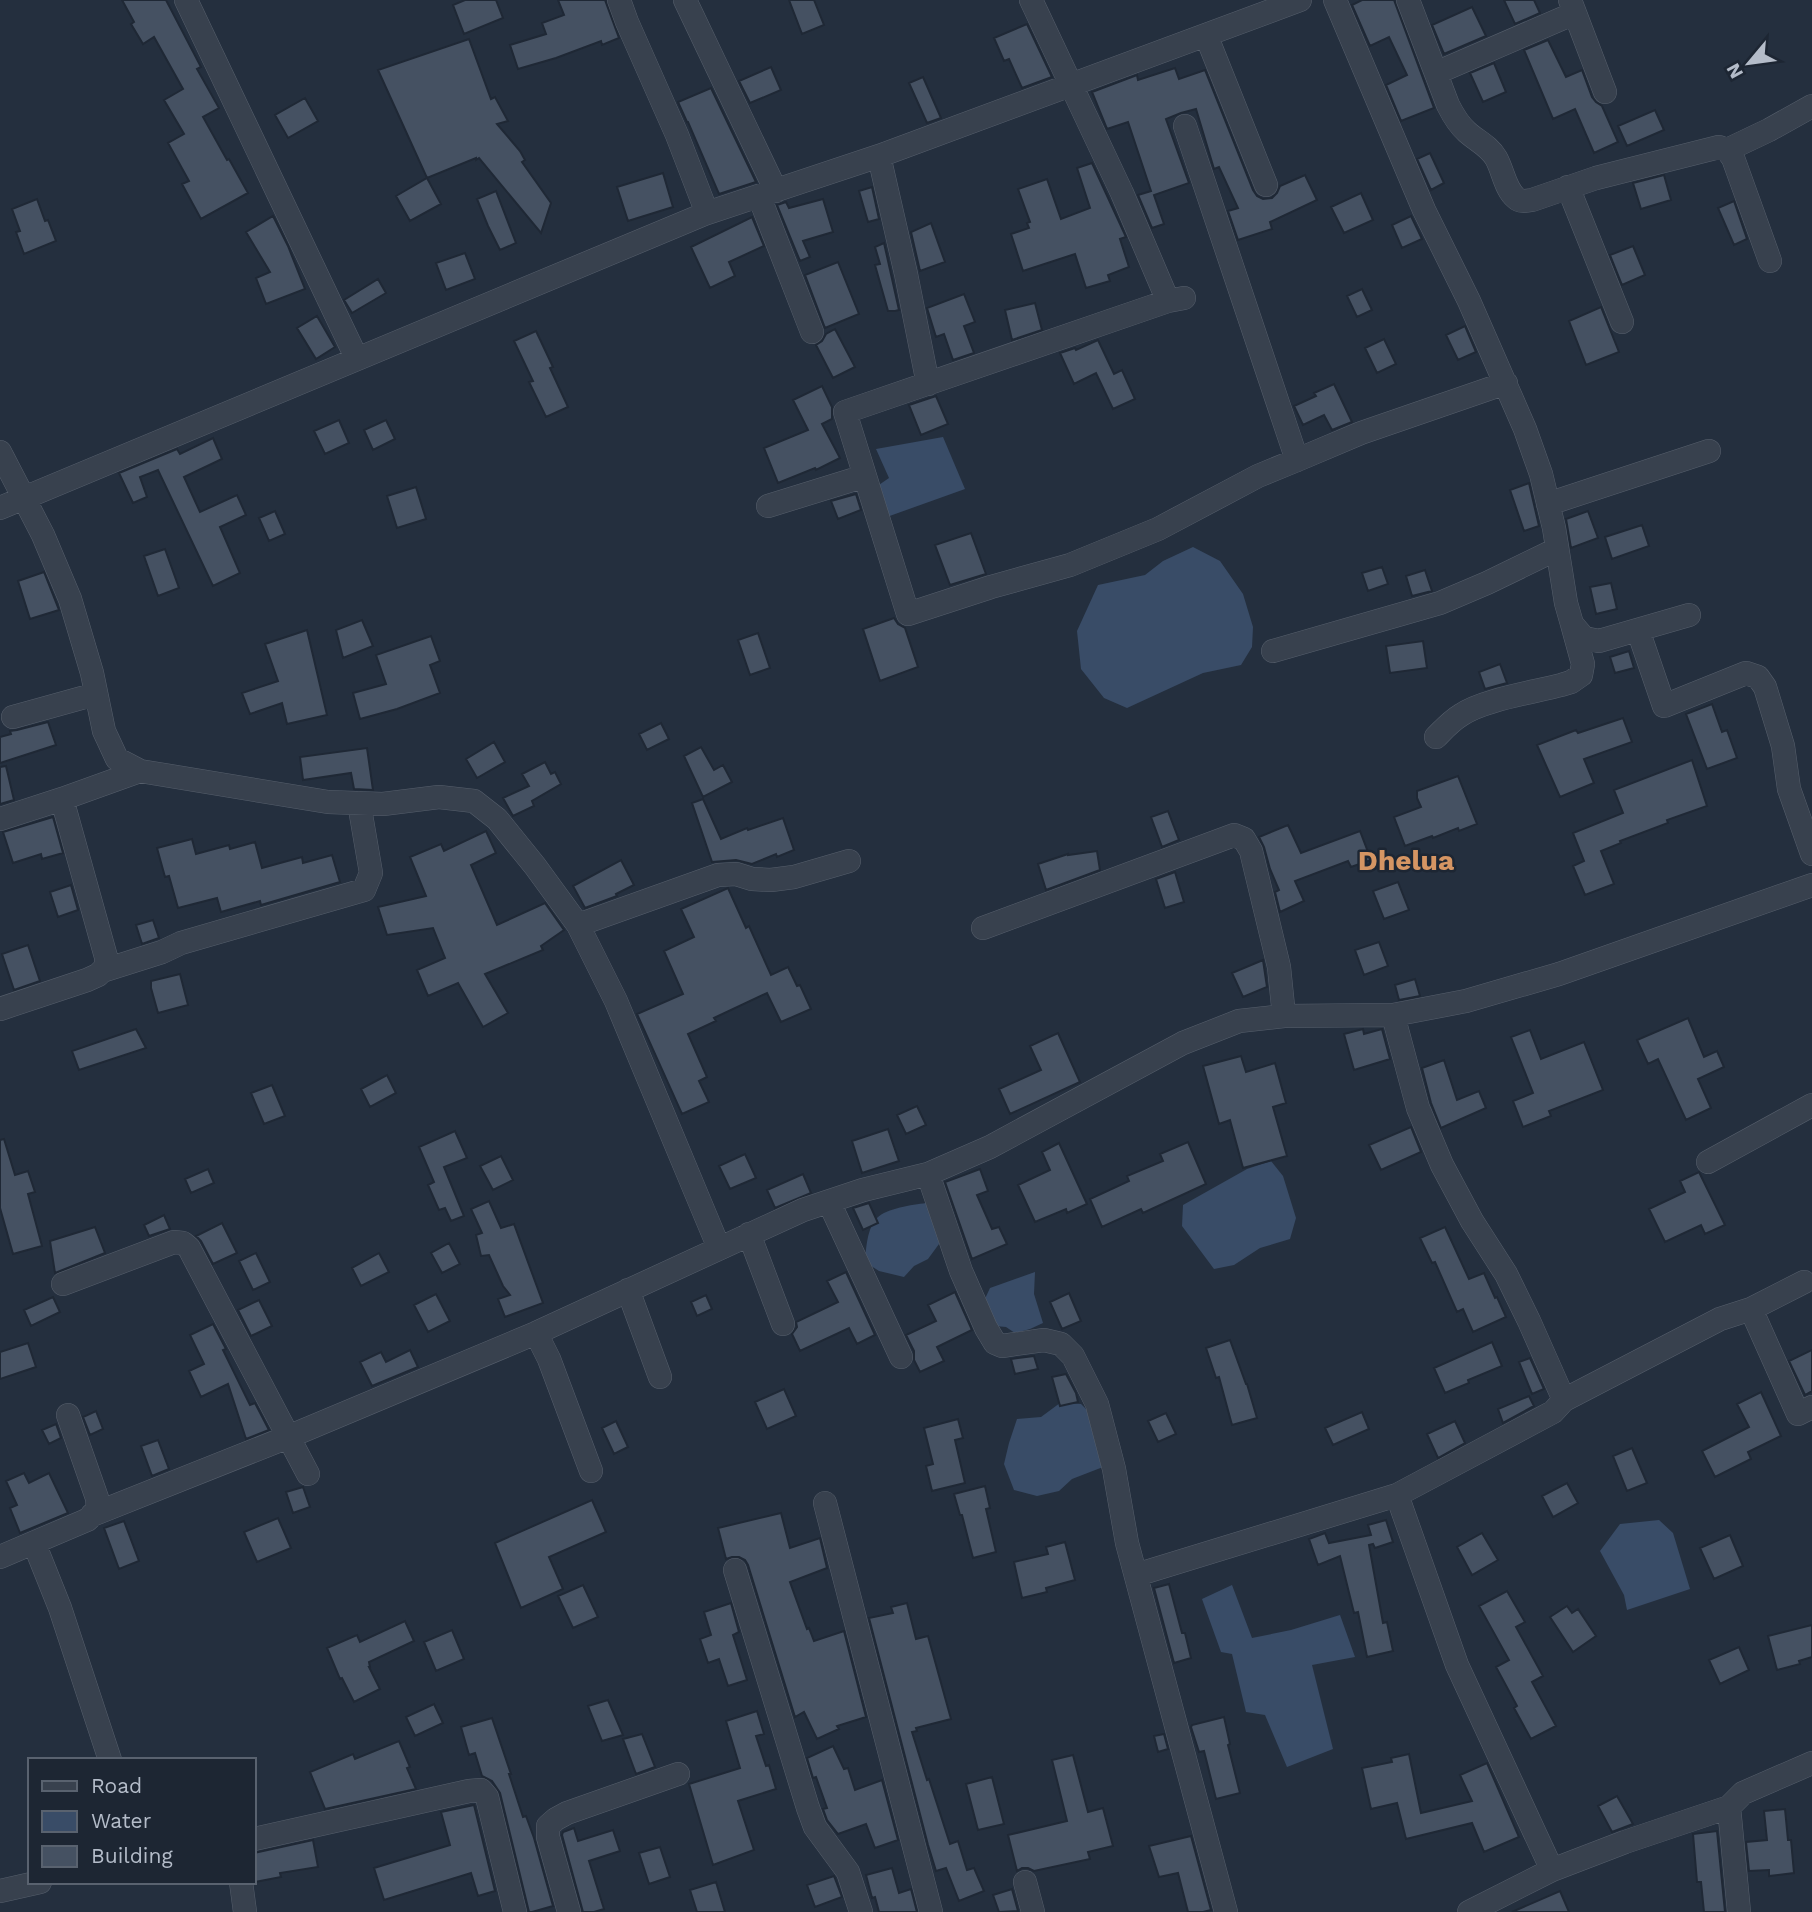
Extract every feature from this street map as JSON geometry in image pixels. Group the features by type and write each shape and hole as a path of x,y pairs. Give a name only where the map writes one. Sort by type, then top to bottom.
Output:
{"street":[{"path":"186,0 358,359"},
{"path":"620,0 707,213"},
{"path":"685,0 767,194 812,332"},
{"path":"1031,0 1176,300 845,412 908,614 1070,565 1158,529 1258,476 1361,433 1506,383"},
{"path":"0,508 707,213 879,156 1300,0"},
{"path":"1335,0 1424,210 1506,383 1537,463 1548,504 1566,603 1583,664 1581,674 1571,682 1482,705 1463,713 1437,737"},
{"path":"1408,0 1448,105 1457,121 1469,134 1487,146 1496,158 1511,192 1517,199 1532,200 1569,187 1719,147 1727,150 1732,158 1770,261"},
{"path":"1436,73 1573,7 1605,92"},
{"path":"1206,35 1266,184"},
{"path":"1727,150 1812,106"},
{"path":"1185,126 1297,460"},
{"path":"879,156 928,384"},
{"path":"1569,187 1622,322"},
{"path":"1548,504 1709,451"},
{"path":"0,452 43,535 69,599 92,673 104,731 117,759 140,771 328,802 383,804 439,797 474,801 497,819 578,925 616,1001 719,1248"},
{"path":"768,506 865,476"},
{"path":"1273,651 1440,603 1557,549"},
{"path":"1573,624 1584,638 1599,641 1689,615"},
{"path":"1638,630 1664,706 1746,673 1758,677 1765,687 1772,707 1783,746 1789,789 1812,854"},
{"path":"13,717 96,694"},
{"path":"0,819 140,771"},
{"path":"0,1009 87,981 106,967 106,957 62,799"},
{"path":"102,971 162,952 181,943 364,890 371,873 359,803"},
{"path":"983,928 1234,835 1244,839 1251,851 1279,967 1284,1016"},
{"path":"578,925 718,875 736,874 771,880 794,877 849,861"},
{"path":"92,1515 288,1437 536,1333 803,1210 928,1174 990,1147 1183,1043 1239,1021 1284,1016 1393,1015 1466,1001 1559,974 1812,885"},
{"path":"1393,1015 1419,1108 1443,1165 1472,1221 1506,1274 1564,1400"},
{"path":"1708,1162 1812,1105"},
{"path":"928,1174 961,1271 995,1343 1002,1346 1044,1340 1061,1344 1073,1356 1097,1404 1114,1469 1136,1575 1226,1912"},
{"path":"829,1202 901,1357"},
{"path":"749,1234 783,1324"},
{"path":"63,1284 174,1242 183,1243 189,1248 307,1474"},
{"path":"1136,1575 1397,1495 1553,1412 1564,1400 1720,1319 1751,1309 1804,1282"},
{"path":"628,1290 660,1377"},
{"path":"1751,1309 1798,1414 1812,1407"},
{"path":"536,1333 549,1359 592,1471"},
{"path":"0,1557 87,1520 97,1510 97,1498 68,1415"},
{"path":"1397,1495 1457,1665 1552,1870"},
{"path":"825,1503 931,1912"},
{"path":"34,1543 60,1608 109,1758"},
{"path":"735,1570 808,1808 825,1842 848,1872 861,1912"},
{"path":"1468,1912 1552,1870 1729,1807 1743,1793 1812,1763"},
{"path":"569,1912 548,1837 548,1826 568,1813 678,1774"},
{"path":"256,1839 481,1790 487,1797 515,1912"},
{"path":"1729,1807 1739,1912"},
{"path":"1025,1882 1032,1912"},
{"path":"0,1891 31,1884"},
{"path":"241,1884 245,1912"}],"water":[{"path":"943,437 965,489 884,518 873,489 889,478 876,449"},
{"path":"1193,547 1220,561 1243,594 1253,627 1252,647 1241,665 1203,673 1127,708 1104,698 1081,669 1077,631 1098,585 1145,575 1163,561"},
{"path":"1271,1161 1283,1176 1296,1218 1290,1239 1260,1248 1234,1265 1214,1269 1182,1226 1183,1205 1247,1169"},
{"path":"926,1203 938,1217 939,1244 928,1259 914,1266 904,1277 879,1271 865,1262 869,1233 877,1218 893,1209"},
{"path":"1035,1272 1034,1294 1043,1323 1015,1333 1006,1327 995,1326 983,1303 990,1288"},
{"path":"1060,1403 1081,1404 1099,1422 1103,1467 1072,1479 1059,1491 1037,1496 1014,1490 1004,1464 1017,1419 1041,1417"},
{"path":"1659,1520 1673,1533 1690,1589 1627,1610 1624,1595 1600,1551 1620,1524"},
{"path":"1232,1585 1252,1638 1291,1630 1340,1615 1355,1657 1312,1665 1333,1749 1287,1767 1265,1715 1246,1712 1232,1654 1221,1652 1202,1599"}],"building":[{"path":"122,0 166,0 201,67 197,69 219,108 203,117 248,193 201,219 182,184 189,181 168,143 184,134 164,100 183,89 154,37 143,44 131,24 134,22"},
{"path":"465,0 496,0 503,18 464,34 453,5"},
{"path":"558,0 605,0 619,38 602,45 601,41 518,69 510,45 546,34 542,23 564,15"},
{"path":"789,0 814,0 824,25 802,34"},
{"path":"1362,0 1394,0 1434,108 1401,121 1386,85 1407,75 1389,37 1370,46 1352,5"},
{"path":"1504,0 1534,0 1540,13 1515,24"},
{"path":"1472,7 1486,36 1444,54 1432,25"},
{"path":"1027,24 1052,77 1022,88 1009,59 1004,61 994,38"},
{"path":"469,39 491,99 495,97 508,121 497,124 520,151 525,160 522,162 551,203 541,233 479,158 427,178 378,70"},
{"path":"1548,40 1566,77 1582,70 1592,97 1602,106 1618,142 1594,153 1575,109 1553,119 1524,50"},
{"path":"1494,63 1506,92 1483,102 1470,73"},
{"path":"771,67 781,90 750,103 739,81"},
{"path":"1175,68 1179,79 1205,70 1257,196 1263,199 1272,198 1280,186 1305,175 1317,200 1270,222 1272,229 1238,240 1228,211 1238,208 1219,167 1214,169 1196,109 1166,119 1189,183 1154,195 1164,224 1152,228 1138,195 1151,191 1128,122 1107,129 1092,92 1137,75 1138,80"},
{"path":"923,77 941,118 927,123 909,83"},
{"path":"711,88 756,182 719,194 678,102"},
{"path":"305,98 318,121 288,138 275,115"},
{"path":"1655,110 1664,130 1627,146 1618,126"},
{"path":"1430,153 1444,183 1431,190 1417,159"},
{"path":"1092,163 1126,237 1120,239 1129,267 1108,275 1110,281 1086,288 1075,254 1023,271 1011,234 1029,228 1027,223 1030,222 1018,189 1047,179 1061,219 1090,208 1077,168"},
{"path":"663,173 673,207 628,221 617,187"},
{"path":"1664,175 1671,200 1641,209 1633,183"},
{"path":"427,178 441,204 410,221 396,196"},
{"path":"872,187 879,219 868,222 859,191"},
{"path":"496,191 516,243 500,250 477,199"},
{"path":"1361,193 1373,220 1344,233 1331,207"},
{"path":"37,199 56,241 24,254 12,209"},
{"path":"823,199 833,232 803,241 810,257 800,261 777,205 786,202 789,208"},
{"path":"1734,201 1747,239 1734,245 1718,208"},
{"path":"273,216 305,289 266,304 256,278 270,272 246,232"},
{"path":"1411,216 1422,239 1402,248 1392,225"},
{"path":"752,217 764,246 729,262 735,276 710,288 691,247"},
{"path":"931,223 945,262 920,271 911,232"},
{"path":"884,243 899,310 895,311 888,311 875,265 880,264 875,247"},
{"path":"1633,246 1645,275 1622,285 1610,255"},
{"path":"465,253 475,279 446,290 436,263"},
{"path":"838,262 859,314 825,328 805,275"},
{"path":"378,279 386,293 352,313 344,300"},
{"path":"1362,289 1372,310 1357,317 1347,296"},
{"path":"964,294 975,322 964,326 974,353 953,360 944,334 936,337 927,308"},
{"path":"1035,303 1042,330 1012,340 1005,310"},
{"path":"1601,307 1619,352 1586,365 1569,321"},
{"path":"317,316 335,347 316,359 297,328"},
{"path":"1465,326 1476,352 1458,360 1446,335"},
{"path":"835,329 855,367 833,378 816,345"},
{"path":"536,331 568,407 546,417 514,341"},
{"path":"1384,339 1396,364 1377,373 1365,348"},
{"path":"1098,340 1114,374 1122,370 1135,399 1113,409 1096,373 1074,384 1060,353 1075,348 1076,350"},
{"path":"1334,384 1352,422 1332,430 1324,415 1303,425 1294,406"},
{"path":"822,386 832,407 832,419 822,424 840,458 816,470 815,468 778,483 764,448 808,430 793,400"},
{"path":"936,396 948,424 921,435 909,405"},
{"path":"339,420 349,443 325,454 314,431"},
{"path":"386,420 395,439 373,450 364,430"},
{"path":"213,438 222,459 184,477 200,512 237,495 246,515 220,527 240,573 213,586 158,470 140,477 147,497 133,503 119,473 177,449 180,454"},
{"path":"1529,483 1539,526 1524,531 1510,490"},
{"path":"416,487 426,519 397,528 387,496"},
{"path":"856,494 861,510 838,519 831,501"},
{"path":"275,511 285,534 269,541 259,518"},
{"path":"1588,511 1598,538 1571,548 1566,519"},
{"path":"1642,525 1649,546 1612,559 1605,537"},
{"path":"971,533 986,574 950,585 935,545"},
{"path":"165,549 179,588 158,596 144,556"},
{"path":"1382,567 1388,584 1368,591 1362,573"},
{"path":"1425,570 1432,591 1412,596 1406,576"},
{"path":"44,572 59,610 30,619 18,581"},
{"path":"1611,583 1617,609 1596,614 1590,587"},
{"path":"894,618 905,628 918,667 880,681 863,629"},
{"path":"362,620 373,646 343,658 336,630"},
{"path":"307,630 327,715 287,724 282,703 250,714 242,693 278,681 265,644"},
{"path":"758,633 770,668 750,675 738,640"},
{"path":"431,636 440,661 430,665 440,693 360,719 353,693 386,684 376,655"},
{"path":"1423,641 1427,668 1390,673 1386,646"},
{"path":"1629,651 1634,668 1615,673 1610,657"},
{"path":"1500,664 1507,683 1485,689 1479,672"},
{"path":"1712,704 1722,732 1727,730 1737,758 1707,769 1686,714"},
{"path":"1623,718 1632,742 1584,759 1594,783 1560,797 1537,745 1576,730 1578,733"},
{"path":"48,722 56,745 0,763 0,737 11,734 10,731"},
{"path":"661,723 669,739 647,750 639,734"},
{"path":"494,742 505,762 477,778 466,759"},
{"path":"701,747 714,770 723,765 732,782 703,797 684,756"},
{"path":"367,748 373,790 354,789 351,773 303,780 300,757"},
{"path":"1692,760 1707,806 1667,820 1668,823 1601,851 1614,884 1585,895 1573,866 1584,861 1573,833 1623,813 1614,790"},
{"path":"545,762 551,774 555,772 561,784 532,801 534,806 513,816 503,798 529,786 522,774"},
{"path":"6,766 14,800 0,804 0,767"},
{"path":"1458,776 1477,824 1405,846 1394,817 1421,807 1417,791"},
{"path":"703,799 721,839 783,818 794,850 752,864 736,860 712,862 692,803"},
{"path":"1168,811 1179,840 1162,847 1151,817"},
{"path":"53,817 63,853 42,859 41,854 13,863 3,832"},
{"path":"1288,825 1301,853 1360,831 1371,860 1351,867 1348,861 1295,881 1304,901 1280,912 1275,892 1279,890 1259,837"},
{"path":"486,831 496,853 471,865 497,925 545,903 564,930 541,946 543,950 485,974 508,1013 483,1027 458,983 428,996 417,970 445,958 433,928 387,935 378,907 426,896 410,857 441,844 444,851"},
{"path":"192,839 196,854 229,845 230,849 255,842 262,868 302,857 303,863 332,855 340,882 261,905 260,901 221,912 217,898 178,908 157,848"},
{"path":"1097,851 1100,870 1046,890 1038,864 1068,854"},
{"path":"621,860 634,885 616,894 617,896 585,908 573,886"},
{"path":"1175,872 1184,902 1165,908 1156,879"},
{"path":"1398,882 1409,910 1384,919 1373,891"},
{"path":"71,885 78,910 58,917 50,892"},
{"path":"728,888 771,975 788,967 811,1009 781,1022 767,993 714,1018 716,1021 688,1034 707,1077 699,1081 709,1102 682,1114 637,1014 683,994 664,951 694,937 681,909"},
{"path":"153,920 159,938 142,944 136,925"},
{"path":"1379,942 1388,966 1364,975 1355,950"},
{"path":"28,945 40,981 14,990 2,954"},
{"path":"1263,960 1267,987 1243,997 1232,973"},
{"path":"180,974 188,1005 158,1013 151,981"},
{"path":"1415,979 1420,996 1399,1000 1395,985"},
{"path":"1688,1018 1704,1057 1717,1051 1724,1067 1698,1079 1711,1108 1686,1120 1658,1059 1648,1064 1637,1040"},
{"path":"136,1029 146,1048 79,1070 72,1051"},
{"path":"1363,1029 1364,1034 1382,1029 1390,1059 1354,1070 1344,1034"},
{"path":"1530,1030 1541,1059 1584,1042 1603,1090 1549,1111 1551,1116 1523,1127 1513,1101 1533,1093 1511,1037"},
{"path":"1058,1033 1080,1082 1010,1114 999,1089 1041,1070 1030,1046"},
{"path":"1241,1056 1246,1072 1275,1063 1286,1103 1273,1107 1287,1156 1243,1168 1230,1120 1219,1124 1203,1066"},
{"path":"1444,1060 1457,1100 1479,1091 1486,1108 1441,1128 1422,1068"},
{"path":"387,1075 396,1093 370,1107 361,1089"},
{"path":"272,1085 285,1116 264,1124 251,1093"},
{"path":"917,1106 926,1125 906,1134 897,1115"},
{"path":"1411,1127 1421,1152 1381,1170 1369,1145"},
{"path":"888,1129 899,1161 862,1173 852,1141"},
{"path":"455,1131 467,1158 444,1167 464,1216 451,1221 445,1208 439,1210 428,1185 434,1182 419,1147"},
{"path":"4,1139 15,1175 28,1171 35,1192 28,1194 42,1246 13,1254 0,1208 0,1140"},
{"path":"1188,1142 1206,1184 1143,1213 1141,1209 1102,1227 1090,1199 1129,1181 1127,1176 1163,1161 1160,1154"},
{"path":"1059,1143 1087,1204 1067,1213 1066,1209 1035,1222 1018,1185 1050,1170 1042,1152"},
{"path":"745,1154 756,1178 730,1189 719,1166"},
{"path":"501,1156 513,1180 493,1190 480,1166"},
{"path":"208,1169 214,1183 191,1193 185,1179"},
{"path":"980,1169 988,1191 977,1195 992,1229 999,1227 1007,1244 972,1259 945,1182"},
{"path":"1699,1172 1725,1225 1705,1234 1701,1225 1665,1242 1649,1209 1685,1192 1680,1181"},
{"path":"803,1174 811,1193 775,1208 767,1190"},
{"path":"489,1201 501,1228 514,1224 543,1303 505,1317 498,1299 510,1295 489,1255 481,1256 476,1235 482,1233 471,1209"},
{"path":"869,1203 878,1223 863,1230 853,1208"},
{"path":"164,1215 170,1229 149,1236 144,1225"},
{"path":"222,1223 237,1253 213,1264 196,1236"},
{"path":"95,1227 105,1253 55,1273 50,1241"},
{"path":"1445,1227 1469,1279 1484,1273 1506,1317 1473,1332 1463,1309 1457,1312 1435,1262 1432,1263 1420,1238"},
{"path":"449,1243 460,1264 442,1273 431,1253"},
{"path":"256,1253 270,1282 253,1290 239,1261"},
{"path":"379,1253 389,1272 361,1286 352,1268"},
{"path":"846,1272 875,1335 857,1344 849,1328 800,1351 792,1334 797,1327 796,1322 838,1302 827,1281"},
{"path":"955,1292 972,1330 937,1347 944,1361 920,1372 906,1335 936,1321 928,1305"},
{"path":"1069,1293 1081,1321 1062,1329 1050,1302"},
{"path":"436,1294 450,1321 428,1332 414,1305"},
{"path":"706,1295 712,1309 697,1316 691,1302"},
{"path":"53,1297 60,1312 31,1326 24,1310"},
{"path":"259,1300 272,1326 251,1336 238,1310"},
{"path":"213,1324 250,1405 255,1403 269,1430 246,1439 228,1384 201,1397 189,1371 204,1364 190,1335"},
{"path":"1230,1340 1257,1418 1232,1425 1219,1377 1216,1378 1206,1348"},
{"path":"1492,1342 1502,1366 1445,1393 1434,1368"},
{"path":"28,1343 36,1367 0,1379 0,1352"},
{"path":"410,1350 418,1367 372,1386 360,1362 381,1352 386,1362"},
{"path":"1812,1350 1812,1391 1805,1395 1789,1361"},
{"path":"1034,1356 1038,1369 1015,1374 1011,1359"},
{"path":"1530,1358 1544,1389 1532,1394 1519,1362"},
{"path":"1066,1374 1078,1402 1060,1406 1052,1377"},
{"path":"784,1389 796,1416 767,1429 755,1402"},
{"path":"1761,1392 1781,1436 1748,1452 1751,1459 1715,1477 1702,1451 1749,1427 1737,1404"},
{"path":"1529,1396 1534,1406 1503,1423 1498,1409"},
{"path":"96,1411 103,1429 90,1435 83,1417"},
{"path":"1362,1412 1369,1429 1333,1445 1325,1428"},
{"path":"1166,1413 1176,1434 1158,1442 1148,1421"},
{"path":"958,1419 963,1438 955,1440 965,1483 932,1491 926,1466 933,1464 924,1428"},
{"path":"616,1421 628,1447 614,1454 602,1428"},
{"path":"1455,1421 1465,1443 1438,1458 1427,1434"},
{"path":"56,1424 61,1438 49,1444 42,1430"},
{"path":"158,1440 169,1469 152,1476 141,1446"},
{"path":"1632,1448 1647,1483 1627,1491 1613,1456"},
{"path":"24,1473 29,1483 49,1473 68,1513 20,1533 10,1508 17,1505 6,1481"},
{"path":"1567,1483 1578,1503 1553,1517 1542,1496"},
{"path":"985,1486 990,1508 986,1509 996,1552 973,1558 954,1494"},
{"path":"303,1487 310,1507 293,1513 286,1492"},
{"path":"592,1500 606,1532 549,1557 563,1589 521,1608 495,1543"},
{"path":"781,1513 790,1548 820,1538 827,1568 790,1582 814,1641 844,1631 866,1717 837,1726 839,1729 817,1739 804,1712 795,1717 748,1565 739,1557 726,1559 718,1528"},
{"path":"278,1518 291,1548 257,1562 244,1532"},
{"path":"1386,1520 1393,1542 1375,1548 1373,1544 1369,1545 1383,1623 1387,1622 1393,1651 1367,1657 1358,1612 1354,1613 1340,1556 1318,1565 1309,1539 1325,1533 1329,1543 1371,1535 1368,1525"},
{"path":"124,1521 139,1561 119,1569 104,1528"},
{"path":"1482,1533 1498,1560 1472,1575 1457,1547"},
{"path":"1730,1535 1743,1566 1714,1579 1700,1548"},
{"path":"1065,1542 1075,1580 1046,1588 1047,1592 1022,1598 1014,1562 1048,1554 1046,1547"},
{"path":"1169,1584 1191,1658 1174,1663 1154,1588"},
{"path":"583,1585 598,1617 573,1628 558,1596"},
{"path":"1507,1591 1525,1622 1516,1627 1543,1676 1532,1682 1556,1726 1531,1739 1496,1667 1509,1660 1479,1606"},
{"path":"731,1603 739,1632 733,1635 747,1680 728,1686 719,1659 708,1663 700,1639 711,1635 704,1612"},
{"path":"907,1603 916,1639 928,1636 951,1719 916,1728 917,1731 912,1732 950,1844 958,1841 967,1870 974,1868 984,1891 959,1901 946,1868 936,1871 869,1618 893,1613 891,1607"},
{"path":"1567,1606 1572,1613 1578,1609 1596,1636 1573,1652 1550,1617"},
{"path":"405,1621 414,1641 369,1662 380,1689 354,1702 342,1678 340,1679 327,1648 357,1635 360,1642"},
{"path":"1812,1625 1812,1657 1799,1661 1800,1664 1777,1670 1768,1636"},
{"path":"452,1630 464,1659 436,1671 424,1642"},
{"path":"1739,1647 1749,1670 1720,1684 1709,1660"},
{"path":"608,1700 623,1735 602,1741 588,1706"},
{"path":"434,1704 443,1723 415,1736 406,1717"},
{"path":"757,1711 764,1734 756,1736 776,1789 738,1801 754,1850 713,1865 689,1784 740,1768 726,1721"},
{"path":"1224,1717 1240,1793 1216,1799 1204,1751 1199,1752 1191,1727"},
{"path":"492,1718 523,1817 526,1816 534,1838 553,1906 532,1912 529,1912 500,1793 492,1781 482,1776 475,1753 469,1755 461,1727"},
{"path":"642,1734 655,1767 636,1774 623,1739"},
{"path":"1164,1734 1168,1749 1158,1752 1154,1736"},
{"path":"399,1741 416,1789 325,1809 310,1772 353,1754 355,1759"},
{"path":"833,1746 844,1769 848,1768 855,1790 882,1780 898,1840 875,1848 866,1824 838,1834 827,1820 823,1809 827,1808 807,1758"},
{"path":"1409,1754 1421,1813 1472,1801 1460,1775 1487,1763 1519,1837 1484,1852 1472,1823 1406,1839 1397,1803 1371,1809 1362,1768 1392,1762 1391,1758"},
{"path":"1073,1755 1088,1812 1103,1808 1113,1846 1088,1852 1090,1859 1034,1871 1022,1868 1017,1871 1008,1835 1067,1821 1052,1760"},
{"path":"992,1777 1004,1824 978,1830 966,1784"},
{"path":"1617,1796 1633,1824 1612,1832 1598,1806"},
{"path":"474,1805 495,1891 478,1896 471,1873 384,1900 374,1868 450,1845 441,1812"},
{"path":"1785,1809 1794,1873 1769,1876 1769,1870 1749,1871 1746,1842 1767,1840 1764,1811"},
{"path":"574,1828 578,1841 613,1830 620,1851 589,1861 604,1909 583,1912 562,1835"},
{"path":"1717,1831 1725,1912 1704,1912 1701,1882 1697,1882 1693,1834"},
{"path":"1191,1836 1211,1910 1203,1912 1188,1912 1178,1873 1159,1877 1149,1846"},
{"path":"313,1840 318,1867 280,1873 281,1877 256,1882 256,1853"},
{"path":"660,1847 670,1877 649,1884 639,1853"},
{"path":"892,1868 899,1893 911,1889 917,1912 879,1912 866,1875"},
{"path":"834,1876 842,1897 815,1907 807,1885"},
{"path":"716,1882 725,1912 697,1912 690,1890"},
{"path":"1012,1889 1018,1911 999,1912 993,1895"},
{"path":"1560,1891 1569,1912 1512,1912"}],"district":[{"name":"Dhelua","path":"1406,860"}]}
